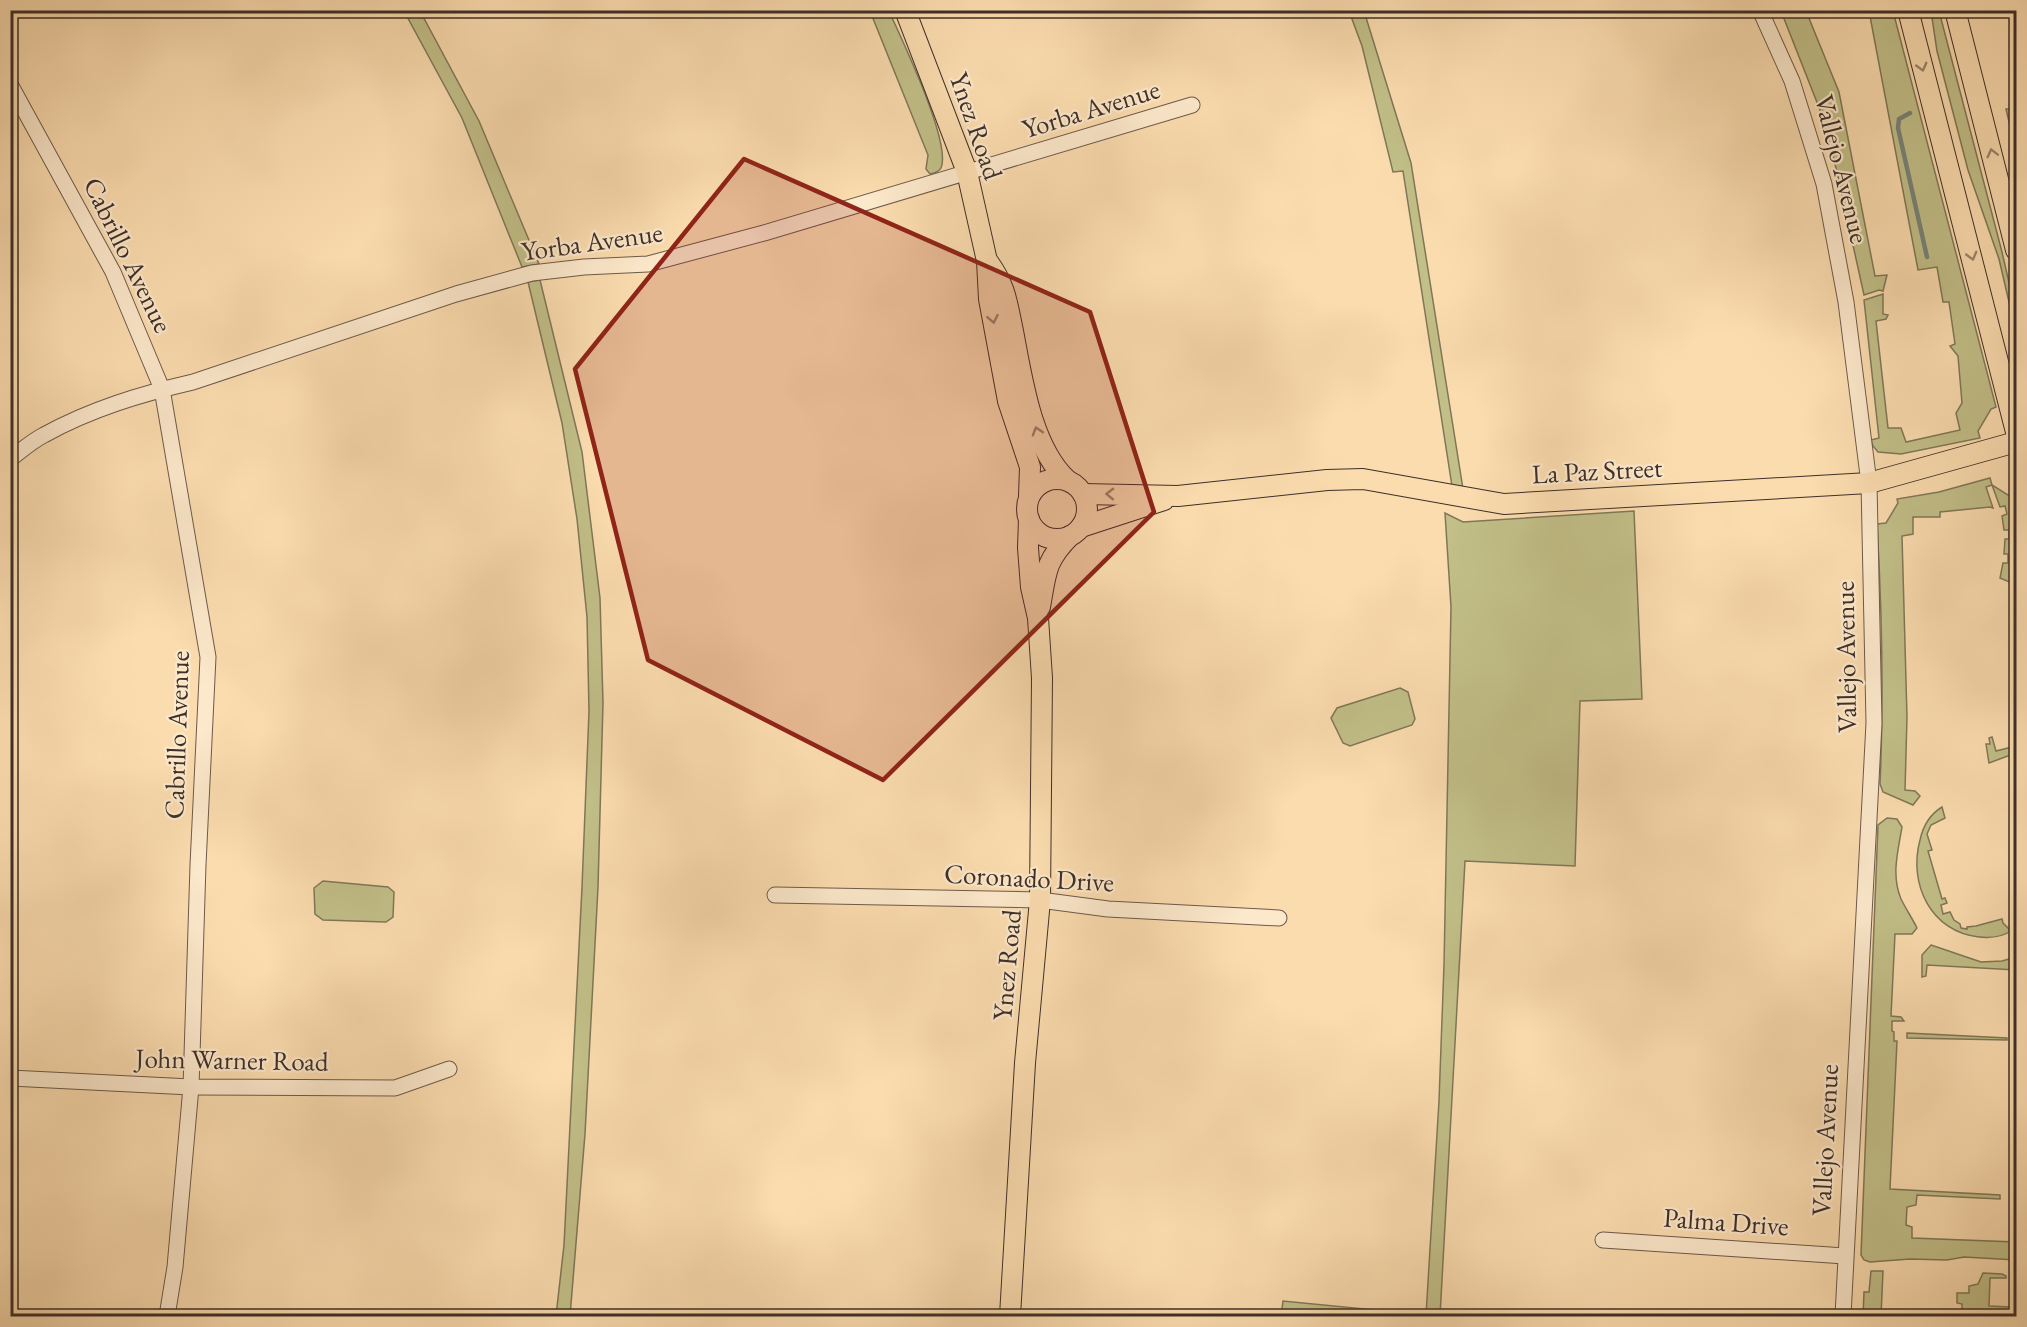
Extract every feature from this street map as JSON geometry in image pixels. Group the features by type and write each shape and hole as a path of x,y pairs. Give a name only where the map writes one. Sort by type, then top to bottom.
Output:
{"main road":[{"name":"Ynez Road","path":"905,10 967,172 987,261 989,299 1008,401 1030,467 1029,496"},
{"path":"1908,10 2016,432"},
{"path":"1955,10 2016,250"},
{"name":"Ynez Road","path":"987,261 1001,279 1005,292 1022,374 1039,438 1055,467 1067,480"},
{"name":"La Paz Street","path":"1083,494 1178,496 1363,479 1504,504 1869,483 2016,442"},
{"path":"1049,479 1067,480 1079,488 1083,494 1087,511 1076,531 1056,539 1037,531 1029,519 1027,508 1029,496 1034,489 1049,479"},
{"name":"La Paz Street","path":"1076,531 1178,496"},
{"name":"Ynez Road","path":"1010,1317 1025,1062 1040,900 1042,678 1038,618 1031,586 1028,548 1029,519"},
{"name":"Ynez Road","path":"1038,618 1050,560 1076,531"}],"street":[{"name":"Vallejo Avenue","path":"1760,10 1792,81 1824,184 1846,302 1869,483 1874,723 1843,1317"},
{"name":"Cabrillo Avenue","path":"10,84 113,272 162,389 208,657 191,1087 175,1267 167,1317"},
{"name":"Yorba Avenue","path":"10,459 42,436 94,411 162,389 193,382 456,294 532,273 584,267 648,264 764,233 1192,105"},
{"name":"Coronado Drive","path":"775,895 1040,900 1108,909 1279,918"},
{"name":"John Warner Road","path":"10,1078 191,1087 395,1088 449,1069"},
{"name":"Palma Drive","path":"1603,1240 1845,1256"}],"highlighted area":[{"path":"744,159 1090,312 1154,512 883,780 648,660 575,369"}],"shaded area":[{"path":"404,11 420,11 479,121 539,264 522,267 462,118"},
{"path":"870,11 889,11 924,90 933,114 942,155 941,168 937,172 930,174 926,169 928,155"},
{"path":"1349,11 1364,11 1411,163 1463,489 1452,486 1403,171 1393,172 1362,46"},
{"path":"1781,11 1806,11 1839,92 1875,276 1887,275 1883,291 1879,290 1864,295 1836,168 1820,110"},
{"path":"1869,11 1893,11 1996,407 1991,409 1978,431 1980,438 1901,454 1878,452 1871,440 1879,438 1864,300 1883,294 1883,314 1888,315 1886,319 1876,321 1888,428 1901,428 1906,442 1960,430 1956,413 1962,403 1958,356 1950,346 1955,344 1949,302 1943,302 1937,267 1918,270"},
{"path":"1931,11 1939,11 2002,252 2016,313 2016,332 1999,259 1968,170 1937,51"},
{"path":"2006,109 2016,109 2016,152"},
{"path":"540,280 582,452 600,598 603,703 598,887 585,1134 570,1316 556,1316 564,1245 582,887 589,711 587,617 577,519 562,423 528,282"},
{"path":"1990,478 1992,485 1986,487 1993,508 1940,512 1940,517 1913,517 1913,534 1902,536 1907,717 1905,790 1915,791 1920,796 1913,805 1883,792 1880,784 1882,654 1877,524 1886,523 1898,503 1897,499 1939,492"},
{"path":"1992,485 2011,497 2016,495 2016,596 2012,583 2000,578 2003,563 2008,563 2008,554 2004,554 2005,539 2009,539 2009,530 2004,530 2002,516 2007,514 2005,506 2000,507"},
{"path":"1634,511 1642,699 1580,701 1575,866 1465,861 1440,1316 1281,1316 1283,1301 1426,1315 1439,1101 1444,965 1451,607 1445,513 1463,522"},
{"path":"1400,688 1408,692 1415,719 1412,725 1350,746 1343,743 1331,718 1337,708"},
{"path":"1992,737 1996,751 2016,746 2016,753 1989,763 1986,744 1990,744 1989,738"},
{"path":"1942,807 1945,818 1931,825 1927,834 1932,850 1928,851 1942,899 1945,898 1947,903 1941,905 1943,914 1950,912 1961,928 1967,929 1967,927 2002,919 2011,931 2000,936 1987,937 1962,933 1948,926 1936,916 1927,903 1917,873 1917,857 1925,826 1930,817"},
{"path":"1887,818 1897,819 1902,827 1896,863 1896,881 1901,899 1917,928 1912,934 1895,934 1891,1016 1901,1017 1904,1021 1892,1021 1894,1041 1897,1041 1890,1189 2000,1195 2000,1199 1917,1195 1916,1205 1907,1207 1906,1225 1912,1227 1912,1238 2016,1242 2016,1260 1964,1257 1947,1260 1910,1259 1870,1262 1864,1260 1861,1255 1878,825"},
{"path":"323,881 388,887 394,892 393,917 386,922 323,920 315,914 314,888"},
{"path":"1931,945 1981,962 2002,961 2016,957 2016,970 1927,965 1926,976 1922,977 1922,955"},
{"path":"1907,1033 2007,1038 2007,1040 1907,1038"},
{"path":"1871,1271 1883,1271 1881,1316 1863,1316 1864,1292 1869,1292"},
{"path":"1983,1273 2006,1276 2006,1278 1990,1278 1989,1306 2010,1307 2010,1316 1962,1316 1962,1304 1957,1303 1957,1293 1969,1293 1969,1286 1978,1284"}],"waterway":[{"path":"1910,113 1899,119 1898,128 1927,257"}]}
